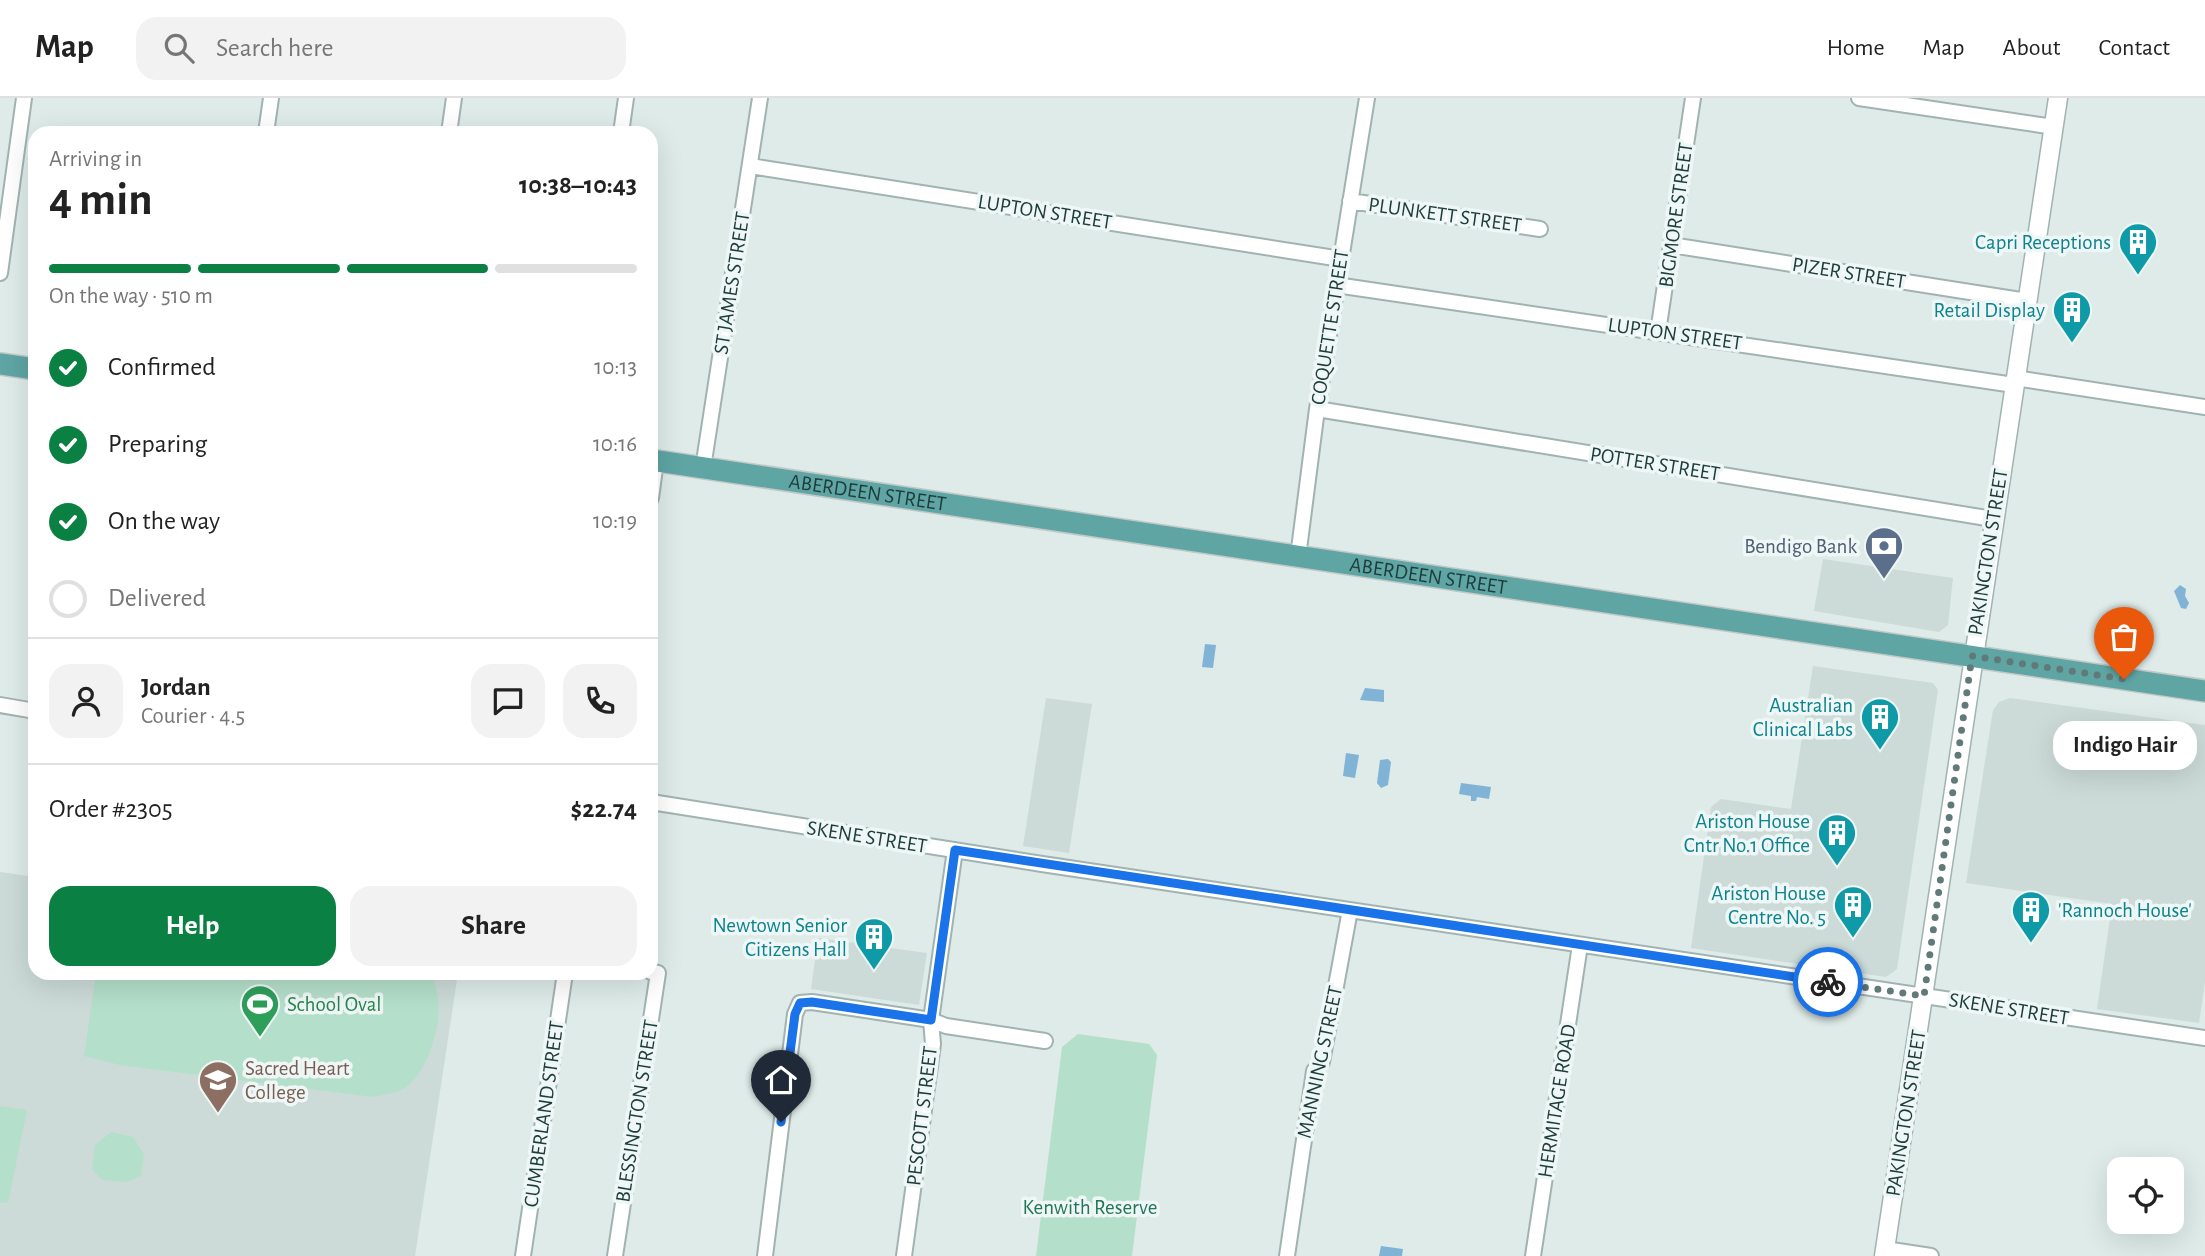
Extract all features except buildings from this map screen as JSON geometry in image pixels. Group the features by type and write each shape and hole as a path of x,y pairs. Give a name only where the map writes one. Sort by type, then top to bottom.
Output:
{"main road":[{"path":"0,364 28,368"},
{"name":"ABERDEEN STREET","path":"658,462 2205,691"}],"street":[{"path":"0,273 24,98"},
{"path":"267,126 271,98"},
{"path":"450,126 454,98"},
{"path":"622,126 626,98"},
{"name":"ST JAMES STREET","path":"704,468 761,98"},
{"name":"COQUETTE STREET","path":"1298,557 1317,410 1367,98"},
{"name":"BIGMORE STREET","path":"1658,332 1693,98"},
{"path":"1860,98 2054,127"},
{"name":"PAKINGTON STREET","path":"1884,1253 2058,98"},
{"name":"LUPTON STREET","path":"750,166 1340,259"},
{"name":"PLUNKETT STREET","path":"1350,201 1540,229"},
{"name":"PIZER STREET","path":"1671,245 2027,301"},
{"name":"LUPTON STREET","path":"1336,285 2205,407"},
{"name":"POTTER STREET","path":"1317,410 1993,519"},
{"path":"0,705 28,710"},
{"name":"SKENE STREET","path":"658,803 2205,1038"},
{"name":"PESCOTT STREET","path":"904,1256 933,1044 931,1020 955,850"},
{"name":"MANNING STREET","path":"1287,1256 1314,1071 1322,1062 1350,910"},
{"name":"HERMITAGE ROAD","path":"1533,1256 1580,945"},
{"name":"CUMBERLAND STREET","path":"523,1256 564,980"},
{"name":"BLESSINGTON STREET","path":"615,1256 657,980"},
{"path":"765,1256 795,1014 800,1003 812,1002 931,1020 946,1026 1045,1041"},
{"path":"1884,1253 1931,1256"}],"shaded area":[{"path":"1823,559 1953,578 1948,625 1939,632 1814,611"},
{"path":"1813,666 1933,683 1938,690 1897,969 1886,977 1691,948 1711,807 1721,799 1791,809"},
{"path":"1046,698 1092,704 1069,853 1023,846"},
{"path":"2010,698 2205,725 2205,982 2199,1023 2097,1009 2112,904 1966,883 1993,710 1999,702"},
{"name":"Sacred Heart College","path":"0,872 28,876 28,980 457,980 415,1256 0,1256"},
{"path":"818,938 927,953 919,1005 811,989"}],"green space":[{"name":"School Oval","path":"95,980 432,980 438,999 436,1033 416,1078 403,1089 374,1097 120,1065 84,1056"},
{"name":"Kenwith Reserve","path":"1078,1034 1149,1044 1157,1055 1132,1256 1036,1256 1062,1047"},
{"path":"0,1106 27,1110 8,1203 0,1202"},
{"path":"111,1132 133,1137 144,1154 141,1176 127,1182 102,1180 92,1169 95,1145"}],"water":[{"path":"2180,585 2186,589 2185,596 2189,603 2186,609 2181,608 2174,591"},
{"path":"1205,644 1216,645 1213,668 1202,667"},
{"path":"1365,688 1384,690 1384,702 1360,700"},
{"path":"1346,753 1359,755 1355,778 1343,776"},
{"path":"1388,759 1391,762 1388,785 1381,788 1377,783 1380,760"},
{"path":"1461,783 1491,787 1489,799 1477,797 1476,801 1471,801 1471,796 1459,794"},
{"path":"1381,1246 1403,1249 1402,1256 1379,1256"}],"way so far":[{"path":"1828,982 1924,996 1972,656 2124,679"}],"place":[{"name":"Capri Receptions","path":"2138,276"},
{"name":"Retail Display","path":"2072,344"},
{"name":"Bendigo Bank","path":"1884,580"},
{"name":"Indigo Hair","path":"2124,679"},
{"name":"Australian Clinical Labs","path":"1880,751"},
{"name":"Ariston House Cntr No.1 Office","path":"1837,867"},
{"name":"Ariston House Centre No. 5","path":"1853,939"},
{"name":"'Rannoch House'","path":"2031,944"},
{"name":"Newtown Senior Citizens Hall","path":"874,971"},
{"name":"School Oval","path":"260,1038"},
{"name":"Sacred Heart College","path":"218,1114"}],"route":[{"path":"781,1122 795,1014 800,1003 812,1002 931,1020 955,850 1828,982"}]}
